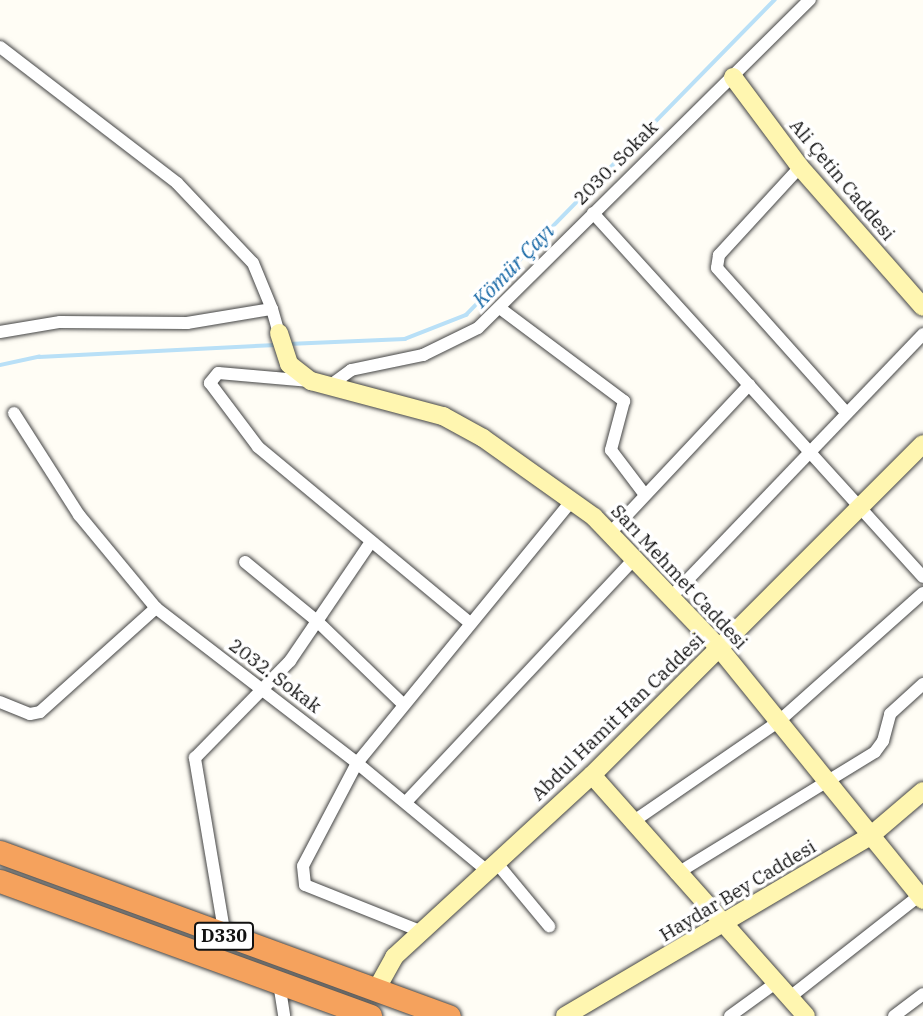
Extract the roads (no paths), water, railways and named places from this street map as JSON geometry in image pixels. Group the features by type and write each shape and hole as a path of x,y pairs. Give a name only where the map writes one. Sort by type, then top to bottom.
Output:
{"highway":[{"name":"D330","path":"0,852 449,1016"},
{"name":"D330","path":"0,881 370,1016"}],"street":[{"name":"2030. Sokak","path":"319,384 351,370 423,355 454,341 501,309 593,213 810,0"},
{"name":"Sarı Mehmet Caddesi","path":"0,47 177,183 253,263 272,309 285,355 294,370 319,384 443,416 483,438 573,499 611,531 720,649 827,785 921,898"},
{"name":"Ali Çetin Caddesi","path":"733,78 800,167 923,307"},
{"path":"800,167 719,255 717,268 845,411"},
{"path":"593,213 923,577"},
{"path":"0,332 50,323 187,324 272,309"},
{"path":"501,309 624,401 611,450 645,495"},
{"path":"672,596 845,411 923,334"},
{"path":"319,384 218,373 210,383 258,447 470,622"},
{"path":"611,531 749,385"},
{"name":"2032. Sokak","path":"13,413 79,514 156,608 490,865 549,926"},
{"name":"Abdul Hamit Han Caddesi","path":"376,990 389,962 420,931 592,775 923,444"},
{"path":"420,931 311,889 302,879 303,866 357,763 573,499"},
{"path":"225,936 195,758 263,692 318,622 371,542"},
{"path":"406,802 636,557"},
{"path":"245,562 318,622 403,704"},
{"path":"631,823 778,722 923,593"},
{"path":"0,702 30,714 40,712 156,608"},
{"path":"676,874 827,785 880,747 890,714 923,684"},
{"path":"592,775 676,874 806,1016"},
{"name":"Haydar Bey Caddesi","path":"565,1016 723,926 869,837 923,791"},
{"path":"790,997 921,898"},
{"path":"730,1016 776,982"},
{"path":"279,984 284,1016"},
{"path":"894,1016 923,994"}],"waterway":[{"name":"Kömür Çayı","path":"288,344 405,339 466,315 775,0"},
{"name":"Kömür Çayı","path":"0,365 39,357 277,345"}]}
